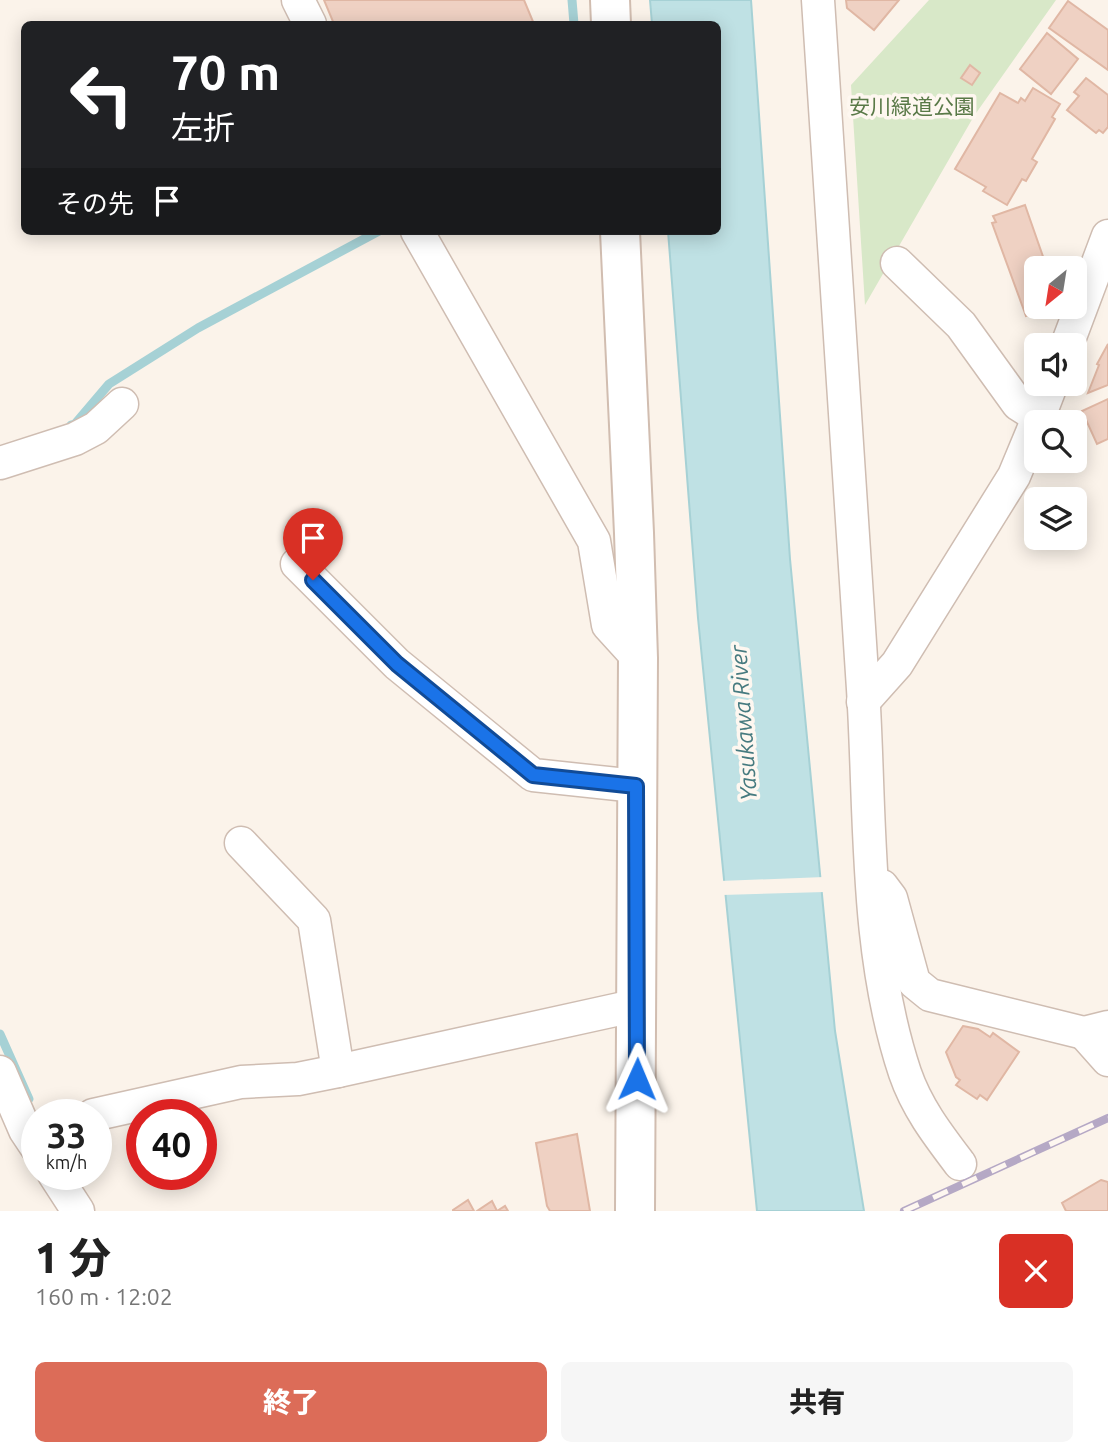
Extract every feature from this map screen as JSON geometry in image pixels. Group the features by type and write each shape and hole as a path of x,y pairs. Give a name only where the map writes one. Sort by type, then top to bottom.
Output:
{"street":[{"path":"298,0 308,21"},
{"path":"610,0 611,21"},
{"path":"818,0 872,874 881,978 905,1073 926,1120 960,1164"},
{"path":"419,235 594,541 608,625 638,658"},
{"path":"620,235 638,658 635,1211"},
{"path":"1072,333 1108,236"},
{"path":"897,263 961,325 1025,410"},
{"path":"0,463 75,439 96,428 122,404"},
{"path":"863,702 897,664 1014,476 1024,452"},
{"path":"297,564 397,664 533,775 636,786"},
{"path":"241,843 314,920 338,1071"},
{"path":"872,874 891,898 914,982 930,995 1096,1030 1108,1060"},
{"path":"112,1111 241,1082 298,1079 338,1071 638,1004"},
{"path":"0,1072 21,1125"},
{"path":"64,1190 78,1211"}],"green space":[{"name":"安川緑道公園","path":"929,0 1056,0 974,116 865,305 851,85"}],"water":[{"name":"Yasukawa River","path":"650,0 751,0 790,559 835,1031 864,1211 757,1211 698,618 668,235 721,235 721,21 652,21"}],"pier":[{"path":"824,877 825,892 722,895 720,881"}],"building":[{"path":"324,0 524,0 533,21 333,21"},
{"path":"846,0 899,0 874,30 847,8"},
{"path":"1068,1 1108,30 1108,70 1049,28"},
{"path":"1047,33 1078,59 1051,94 1020,69"},
{"path":"970,65 980,73 972,85 961,78"},
{"path":"1086,78 1108,95 1108,127 1103,133 1099,130 1096,133 1067,110 1079,96 1074,92"},
{"path":"1033,88 1060,104 1052,117 1055,119 1032,159 1037,162 1026,181 1022,179 1007,205 983,191 986,187 955,169 1000,93 1018,103 1021,98 1025,101"},
{"path":"1025,205 1043,256 1024,256 1024,311 992,223 996,222 993,216"},
{"path":"1108,344 1108,385 1088,393 1099,365 1097,364"},
{"path":"1108,399 1108,439 1097,444 1087,422 1087,410 1084,410"},
{"path":"963,1026 978,1029 990,1037 993,1033 1019,1052 987,1100 980,1095 977,1099 956,1085 960,1080 956,1077 946,1052"},
{"path":"577,1134 590,1211 550,1211 536,1143"},
{"path":"1101,1180 1108,1182 1108,1211 1066,1211 1062,1203"},
{"path":"468,1200 474,1211 453,1211 453,1210"},
{"path":"492,1201 497,1211 477,1211"}],"waterway":[{"path":"572,0 574,21"},
{"path":"71,425 75,424 109,384 198,328 372,235"},
{"path":"0,1034 29,1099"}],"railway":[{"path":"904,1211 1108,1118"}],"route":[{"path":"313,580 397,664 533,775 636,786 637,1079"}]}
